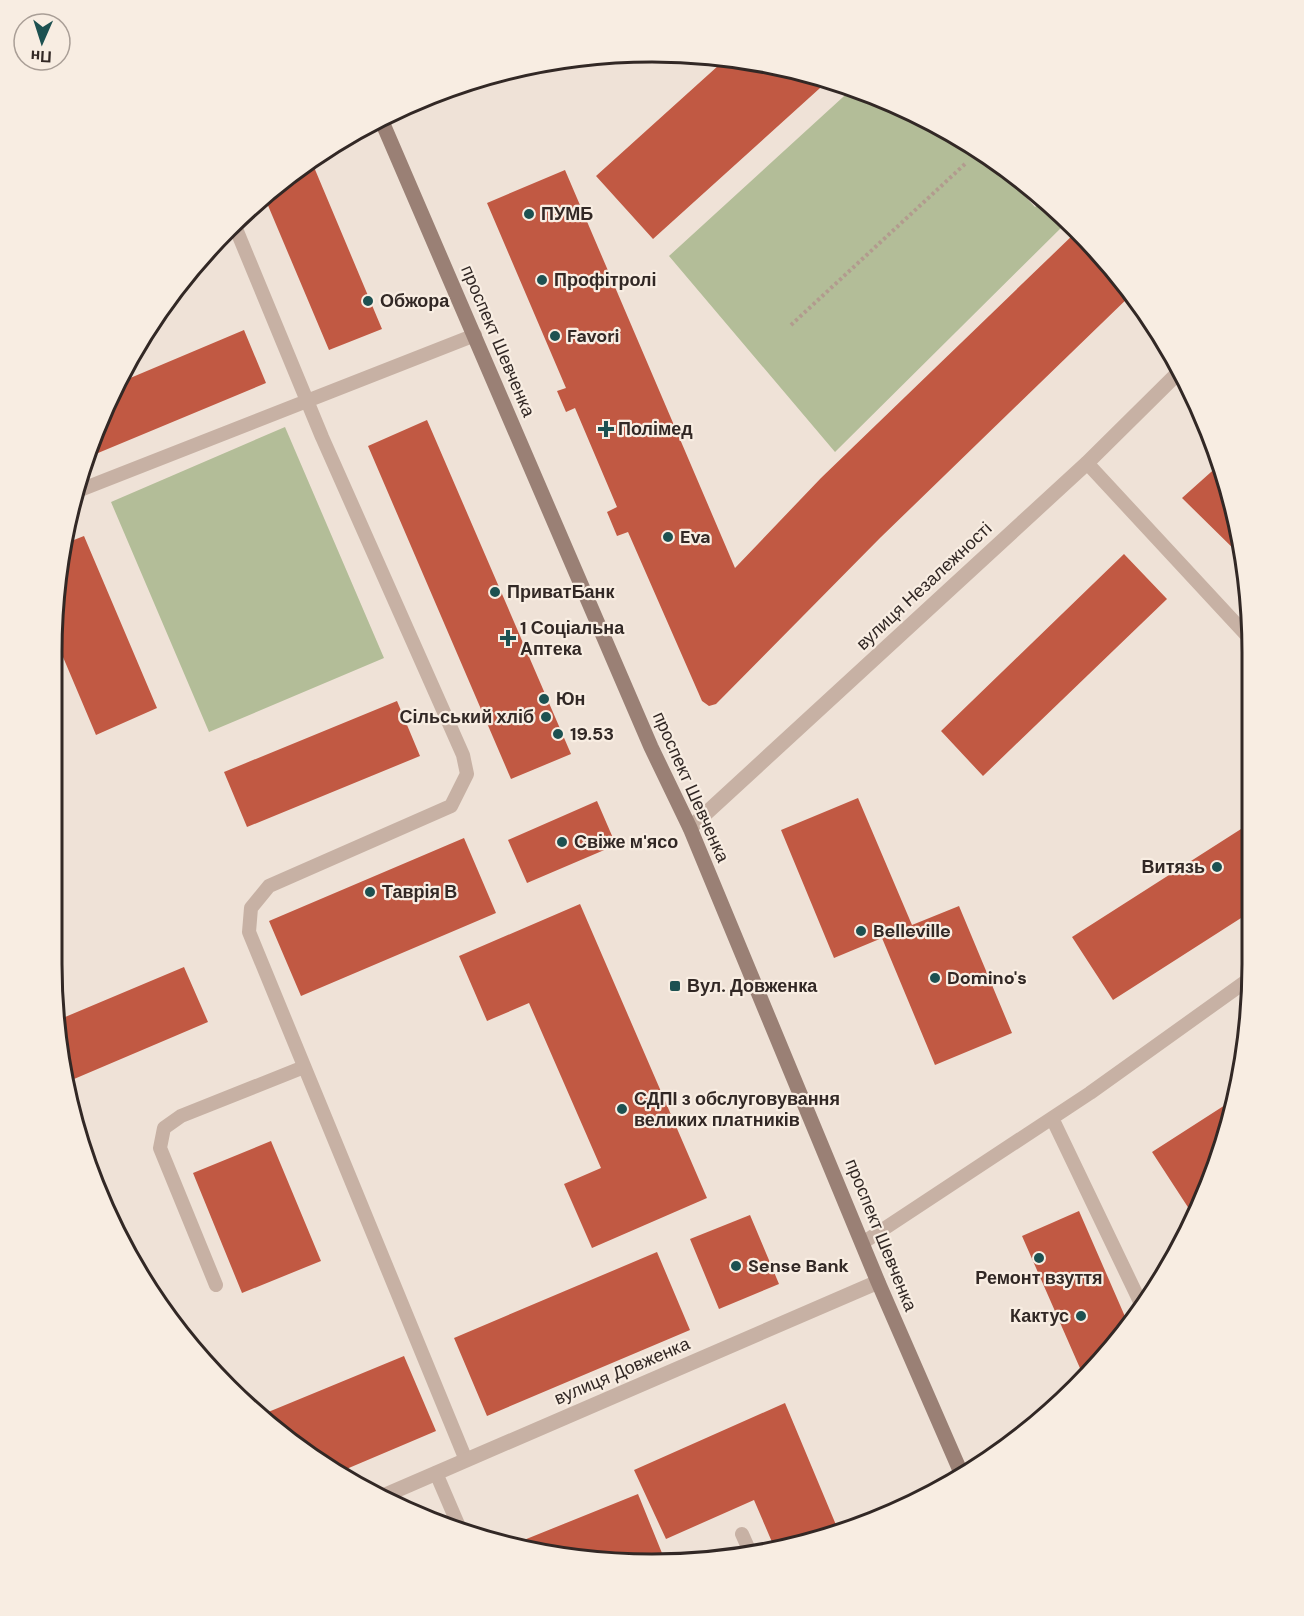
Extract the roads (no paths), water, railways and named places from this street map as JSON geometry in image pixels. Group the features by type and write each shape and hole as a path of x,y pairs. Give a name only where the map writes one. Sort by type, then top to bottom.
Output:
{"main road":[{"name":"проспект Шевченка","path":"384,126 651,747 690,828 864,1242 878,1282 959,1468"}],"street":[{"name":"вулиця Незалежності","path":"690,828 1087,463 1174,377"},
{"name":"вулиця Довженка","path":"390,1493 878,1282"}],"lane":[{"path":"237,231 309,400 322,437 463,755 467,774 451,806 269,886 250,908 249,932 466,1460"},
{"path":"85,488 475,335"},
{"path":"1087,463 1241,630"},
{"path":"864,1242 1052,1118 1241,984"},
{"path":"216,1285 160,1148 164,1128 181,1116 304,1067"},
{"path":"1052,1118 1138,1298"},
{"path":"436,1473 457,1521"},
{"path":"742,1534 747,1546"}],"place":[{"name":"ПУМБ","path":"529,214"},
{"name":"Профітролі","path":"542,280"},
{"name":"Обжора","path":"368,301"},
{"name":"Favori","path":"555,336"},
{"name":"Полімед","path":"606,429"},
{"name":"Eva","path":"668,537"},
{"name":"ПриватБанк","path":"495,592"},
{"name":"1 Соціальна Аптека","path":"508,638"},
{"name":"Юн","path":"544,699"},
{"name":"Сільський хліб","path":"546,717"},
{"name":"19.53","path":"558,734"},
{"name":"Свіже м'ясо","path":"562,842"},
{"name":"Витязь","path":"1217,867"},
{"name":"Таврія В","path":"370,892"},
{"name":"Belleville","path":"861,931"},
{"name":"Domino's","path":"935,978"},
{"name":"Вул. Довженка","path":"675,986"},
{"name":"СДПІ з обслуговування великих платників","path":"622,1109"},
{"name":"Ремонт взуття","path":"1039,1258"},
{"name":"Sense Bank","path":"736,1266"},
{"name":"Кактус","path":"1081,1316"}]}
